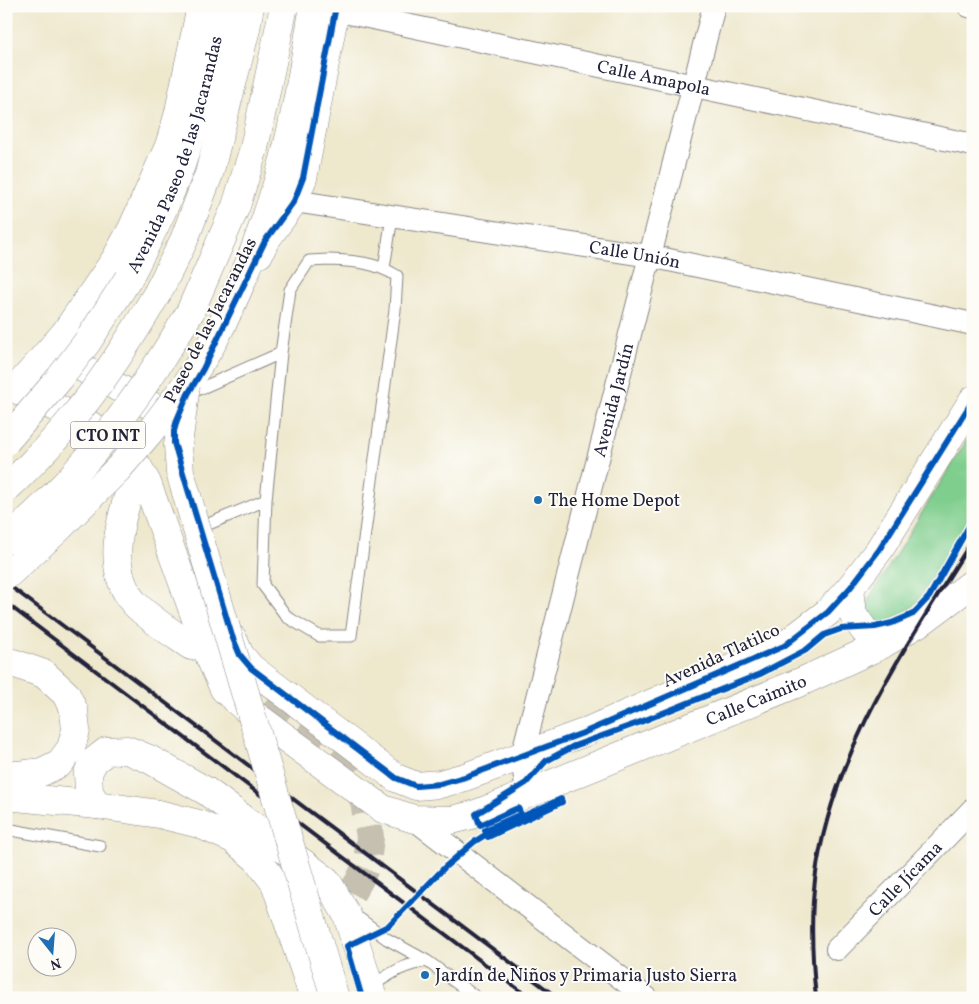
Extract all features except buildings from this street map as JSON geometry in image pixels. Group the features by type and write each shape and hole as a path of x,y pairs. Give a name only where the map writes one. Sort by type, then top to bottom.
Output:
{"main road":[{"path":"11,394 65,333 115,260 132,229 156,179 169,146 178,116 201,6"},
{"name":"Avenida Paseo de las Jacarandas","path":"6,441 77,356 128,279 150,235 186,152 202,95 222,6"},
{"name":"CTO INT","path":"6,489 40,456 79,411 137,328 158,292 184,240 209,174 246,30 250,6"},
{"name":"CTO INT","path":"6,540 25,525 58,493 106,438 144,386 190,312 236,206 254,148 284,6"},
{"name":"CTO INT","path":"6,576 58,529 118,469 187,389 213,342 255,250 278,180 297,98 328,8"},
{"name":"Paseo de las Jacarandas","path":"176,420 187,389 203,369 265,241 294,202 303,178 328,8"},
{"path":"41,361 58,358 70,361 176,420"},
{"path":"187,389 178,446 180,472 335,998"},
{"name":"Calle Caimito","path":"11,394 100,431 122,447 138,467 147,483 210,658 224,689 245,708 383,809 414,818 452,820 476,814 802,681 881,646 922,621 973,583"},
{"name":"Avenida Tlatilco","path":"176,420 174,443 232,636 240,655 251,668 396,778 416,786 440,784 583,733 784,646 828,612 850,588 879,550 973,400"},
{"path":"100,431 176,420"},
{"path":"138,467 124,508 119,531 118,553 120,572 125,590 149,616 191,646"},
{"path":"850,588 853,614 864,630 881,646"},
{"path":"6,664 13,663 44,674 66,694 74,711 76,730 71,748 60,763 42,772 19,775 6,774"},
{"path":"97,805 89,792 88,773 94,761 107,751 127,750 149,759 206,791 327,881 372,993"},
{"path":"6,796 97,805 160,814 200,824 233,840 257,859 275,882 312,991"},
{"path":"312,991 318,957 342,915"}],"street":[{"name":"Avenida Jardín","path":"527,794 522,756 714,6"},
{"name":"Calle Amapola","path":"328,8 973,145"},
{"name":"Calle Unión","path":"294,202 650,256 973,324"},
{"name":"Calle Jícama","path":"837,950 973,809"},
{"path":"414,818 647,998"}],"lane":[{"path":"384,268 392,217"},
{"path":"309,261 351,261 384,268 397,276 395,310 351,636 319,636 287,617 263,585 266,500 281,353 290,290 309,261"},
{"path":"187,389 281,353"},
{"path":"199,528 266,500"},
{"path":"6,829 100,846"},
{"path":"342,915 360,919 387,939 427,961 477,998"},
{"path":"372,993 392,972 410,964 427,961"}],"green space":[{"path":"973,430 973,513 917,602 898,617 874,623 865,610 868,600"}],"tunnel":[{"path":"231,678 340,761 355,783 364,801 370,837 367,864 359,881 338,914"}],"railway":[{"path":"816,998 812,939 813,895 824,833 837,788 875,702 898,660 973,539"},
{"path":"6,583 558,998"},
{"path":"6,603 530,998"}],"cycle path":[{"path":"336,6 303,178 294,201 265,241 203,369 188,394 177,420 174,431 174,443 232,636 240,655 251,668 396,778 416,786 440,784 465,777 583,733 784,646 828,612 850,588 879,550 973,400"},
{"path":"362,998 347,946 388,926 445,867 474,842 493,830 561,799 562,802 488,837 485,830 521,814 518,808 480,825 476,814 526,783 546,761 574,746 638,723 760,674 806,650 824,635 841,629 875,627 892,623 913,614 929,597 973,519"}],"place":[{"name":"The Home Depot","path":"538,500"},
{"name":"Jardín de Niños y Primaria Justo Sierra","path":"425,975"}]}
